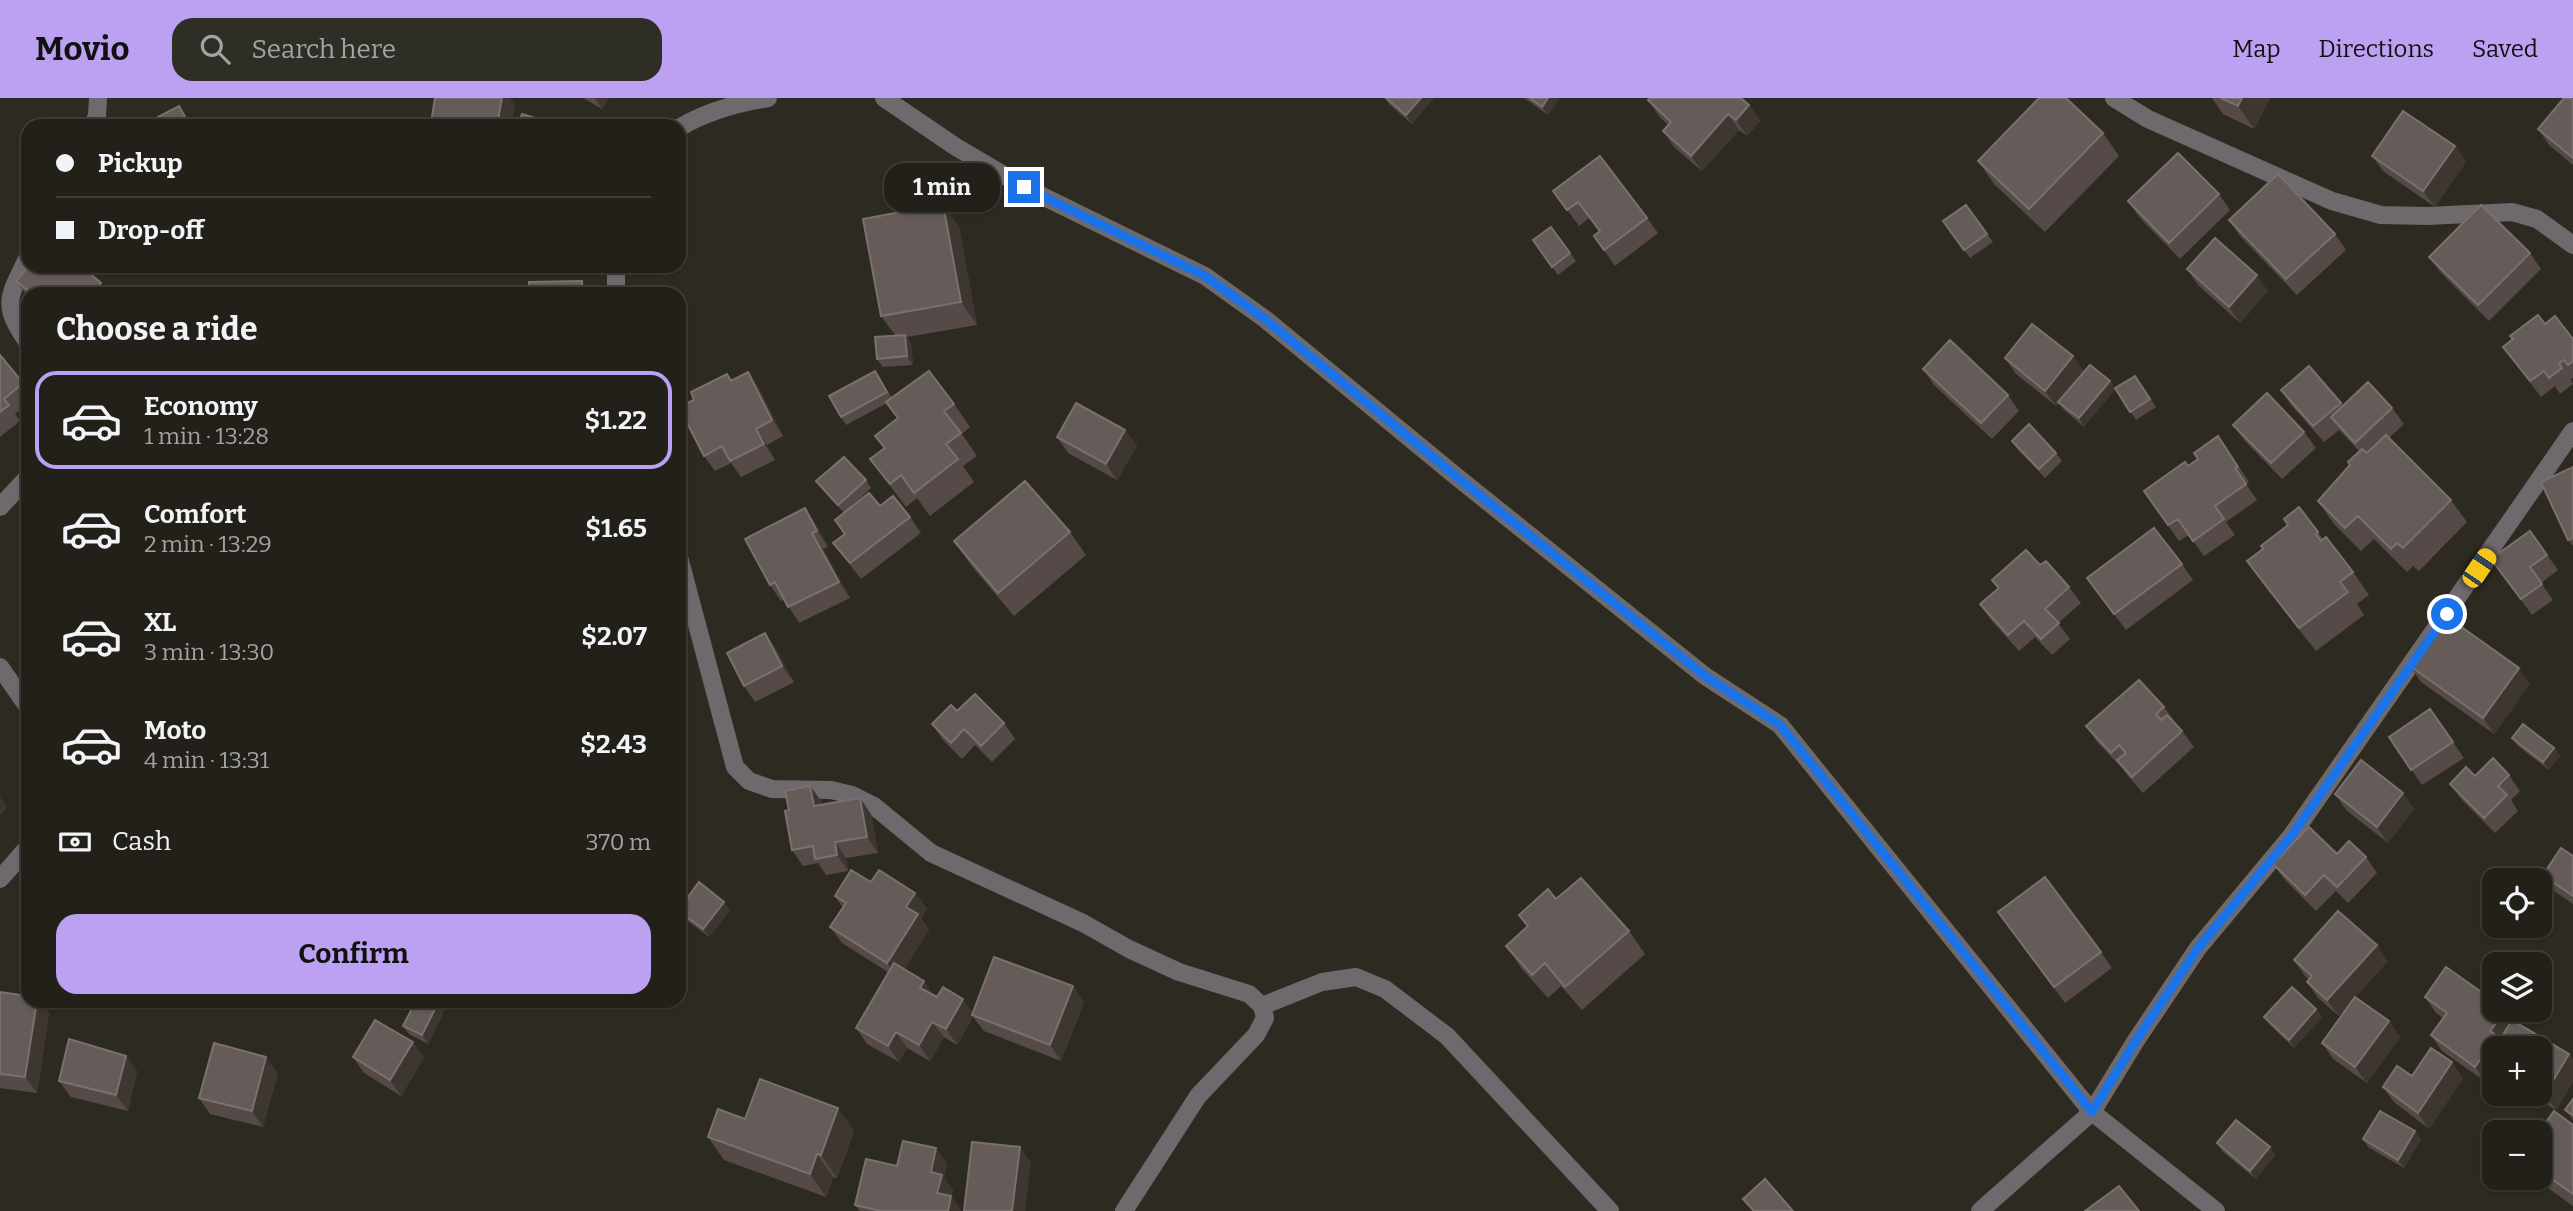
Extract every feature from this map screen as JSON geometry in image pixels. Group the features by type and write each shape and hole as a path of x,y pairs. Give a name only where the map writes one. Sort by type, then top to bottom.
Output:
{"street":[{"path":"96,119 98,98"},
{"path":"686,124 747,102 768,98"},
{"path":"884,98 956,147 1024,187 1205,276 1265,319 1705,676 1780,725 2092,1112 2216,1211"},
{"path":"2114,98 2148,119 2332,201 2381,215 2512,212 2536,219 2573,245"},
{"path":"21,273 9,301 13,321 21,333"},
{"path":"1986,1210 2092,1112 2198,948 2292,835 2573,431"},
{"path":"0,507 21,484"},
{"path":"686,583 735,767 749,781 772,789 831,790 852,794 874,806 931,853 1083,923 1129,949 1179,972 1250,994 1262,1006 1265,1018 1256,1035 1198,1096 1124,1211"},
{"path":"0,667 21,697"},
{"path":"0,879 21,855"},
{"path":"1262,1006 1322,982 1356,977 1385,989 1447,1036 1610,1211"}],"building":[{"path":"435,98 502,98 498,119 432,119"},
{"path":"1386,98 1421,98 1406,115"},
{"path":"1530,98 1548,98 1542,107"},
{"path":"1741,98 1749,105 1736,120 1728,114 1691,156 1663,131 1671,122 1648,100"},
{"path":"2039,98 2066,98 2103,133 2029,209 1978,161"},
{"path":"2221,98 2242,98 2238,106"},
{"path":"2564,98 2573,100 2573,158 2538,129"},
{"path":"179,106 186,119 154,119"},
{"path":"2403,111 2455,146 2423,191 2372,156"},
{"path":"522,114 538,119 520,119"},
{"path":"2178,153 2219,194 2169,243 2128,201"},
{"path":"1600,156 1647,218 1604,250 1594,236 1600,231 1578,202 1567,210 1553,191"},
{"path":"2278,174 2335,234 2286,279 2229,220"},
{"path":"943,204 961,302 881,316 863,219"},
{"path":"1966,205 1987,234 1964,250 1943,221"},
{"path":"2481,205 2530,253 2478,305 2429,257"},
{"path":"1551,227 1570,253 1552,267 1533,240"},
{"path":"2215,238 2257,275 2229,307 2187,269"},
{"path":"23,273 89,273 101,283 98,287 23,287 16,281"},
{"path":"582,281 582,287 529,287 529,282"},
{"path":"2538,315 2545,324 2555,316 2573,339 2573,361 2568,365 2564,360 2559,363 2562,368 2549,378 2544,371 2530,381 2503,347 2513,339 2510,336"},
{"path":"2032,324 2073,356 2045,391 2005,358"},
{"path":"905,335 907,356 877,359 875,337"},
{"path":"1950,340 2008,395 1981,423 1923,369"},
{"path":"0,355 21,381 21,385 4,399 9,405 0,412"},
{"path":"2090,365 2110,381 2079,418 2058,402"},
{"path":"2309,366 2341,403 2313,426 2281,390"},
{"path":"875,371 887,392 841,417 829,396"},
{"path":"929,371 954,404 944,411 961,433 946,444 958,459 914,493 901,475 890,484 870,459 885,448 875,436 898,418 886,402"},
{"path":"748,372 772,420 756,429 764,444 730,461 722,446 704,456 686,421 686,404 694,400 691,392 727,374 731,381"},
{"path":"2135,376 2150,399 2130,412 2115,388"},
{"path":"2368,382 2392,408 2355,443 2331,417"},
{"path":"2267,393 2304,432 2271,463 2233,425"},
{"path":"1076,403 1125,430 1106,464 1057,437"},
{"path":"2029,424 2056,453 2039,469 2012,441"},
{"path":"2386,435 2451,500 2403,548 2397,543 2391,549 2358,516 2345,528 2318,501 2350,465 2348,462 2362,449 2367,453"},
{"path":"2218,436 2246,484 2215,506 2224,519 2193,541 2178,519 2168,525 2144,491 2185,462 2188,466 2198,459 2194,453"},
{"path":"844,457 866,480 838,505 816,481"},
{"path":"2573,467 2573,538 2568,540 2541,482"},
{"path":"1025,481 1070,532 998,593 954,541"},
{"path":"869,493 880,506 893,496 910,517 850,563 833,543 845,534 835,520"},
{"path":"2299,507 2318,532 2316,534 2321,541 2326,537 2353,572 2340,582 2348,592 2299,628 2247,561 2288,525 2284,519"},
{"path":"805,508 817,531 812,533 839,582 788,607 775,582 770,585 745,539"},
{"path":"2154,528 2182,564 2114,614 2087,578"},
{"path":"2530,531 2547,555 2530,567 2542,584 2521,599 2491,559"},
{"path":"2026,550 2040,565 2046,561 2069,587 2045,609 2059,623 2041,639 2024,621 2008,635 1980,604 1999,588 1992,580"},
{"path":"2446,616 2519,668 2483,718 2410,666"},
{"path":"765,633 782,666 744,686 727,653"},
{"path":"2139,680 2164,707 2156,714 2161,720 2167,715 2182,731 2132,777 2117,760 2126,753 2119,745 2111,753 2086,726"},
{"path":"975,694 1004,723 981,746 964,729 951,743 932,724 951,705 957,711"},
{"path":"2430,709 2453,742 2411,770 2389,737"},
{"path":"2523,724 2554,748 2543,762 2512,738"},
{"path":"2493,758 2509,775 2498,786 2507,795 2484,818 2450,784 2466,767 2475,776"},
{"path":"2361,760 2403,793 2377,827 2335,794"},
{"path":"810,786 814,806 860,798 867,837 835,842 837,855 815,859 813,846 792,850 785,811 789,810 785,791"},
{"path":"2309,827 2337,854 2349,841 2366,857 2337,887 2324,875 2305,895 2273,864"},
{"path":"2561,848 2573,856 2573,896 2552,881 2552,868 2548,868"},
{"path":"851,870 871,882 879,870 915,893 906,907 918,914 887,963 830,927 846,903 835,896"},
{"path":"2045,877 2101,952 2054,987 1998,912"},
{"path":"1581,878 1629,931 1565,987 1545,963 1532,975 1506,946 1528,926 1519,915 1548,889 1556,899"},
{"path":"699,882 724,902 703,929 686,916 686,900"},
{"path":"2338,911 2377,945 2327,1000 2307,982 2312,976 2294,960"},
{"path":"994,957 1073,986 1050,1045 972,1015"},
{"path":"894,963 924,981 920,988 937,997 943,987 963,999 946,1029 932,1022 919,1045 896,1032 888,1046 856,1028"},
{"path":"2446,967 2482,992 2482,1022 2497,1022 2490,1031 2497,1036 2482,1036 2482,1057 2475,1067 2431,1035 2447,1013 2425,997"},
{"path":"2292,987 2316,1009 2289,1040 2264,1017"},
{"path":"0,992 21,995 21,1008 36,1008 25,1077 0,1074"},
{"path":"2355,997 2389,1021 2355,1067 2322,1043"},
{"path":"412,1008 436,1008 422,1035 403,1026"},
{"path":"375,1020 413,1042 390,1080 353,1057"},
{"path":"2511,1022 2515,1022 2539,1036 2502,1036"},
{"path":"69,1039 126,1056 116,1095 59,1081"},
{"path":"214,1043 266,1057 252,1111 199,1098"},
{"path":"2552,1044 2569,1054 2552,1082"},
{"path":"2431,1048 2452,1062 2418,1113 2383,1087 2397,1066 2412,1076"},
{"path":"760,1079 838,1108 821,1155 817,1154 810,1174 708,1137 718,1109 745,1119"},
{"path":"2573,1099 2573,1115 2565,1110"},
{"path":"2380,1111 2415,1131 2398,1160 2363,1139"},
{"path":"2554,1111 2573,1125 2573,1194 2552,1179 2552,1120 2548,1120"},
{"path":"2236,1120 2270,1147 2250,1171 2217,1143"},
{"path":"903,1141 936,1148 931,1172 942,1175 937,1193 951,1196 948,1211 881,1211 855,1205 866,1159 897,1166"},
{"path":"972,1142 1020,1147 1012,1211 964,1211"},
{"path":"1765,1179 1793,1211 1754,1211 1743,1199"},
{"path":"2119,1186 2139,1211 2085,1211"}],"route":[{"path":"1024,187 1205,276 1265,319 1705,676 1780,725 2092,1112 2198,948 2292,835 2447,614"}]}
